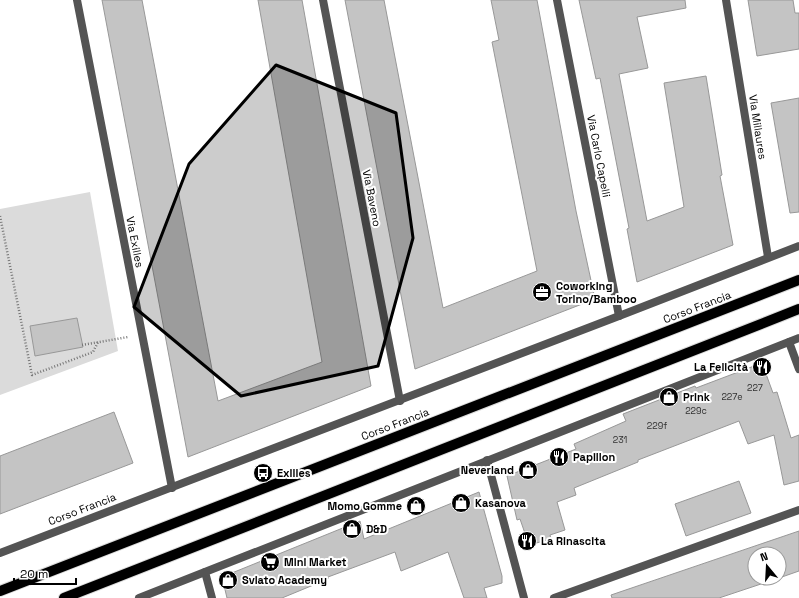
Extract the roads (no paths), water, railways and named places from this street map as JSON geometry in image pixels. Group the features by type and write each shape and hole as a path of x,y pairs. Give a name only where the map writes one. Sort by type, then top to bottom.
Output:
{"main road":[{"name":"Corso Francia","path":"0,591 799,280"},
{"path":"64,598 799,310"}],"street":[{"name":"Via Exilles","path":"77,0 172,488"},
{"name":"Via Baveno","path":"323,0 400,401"},
{"name":"Via Carlo Capelli","path":"557,0 619,316"},
{"name":"Via Millaures","path":"726,0 768,257"},
{"name":"Corso Francia","path":"0,553 400,401 799,246"},
{"path":"139,598 799,338"},
{"path":"789,342 799,369"},
{"path":"487,460 524,598"},
{"path":"554,598 799,510"},
{"path":"205,572 212,598"}],"place":[{"name":"Coworking Torino/Bamboo","path":"542,292"},
{"name":"La Felicità","path":"762,367"},
{"name":"Prink","path":"669,397"},
{"name":"Papillon","path":"559,457"},
{"name":"Neverland","path":"528,470"},
{"name":"Exilles","path":"263,473"},
{"name":"Kasanova","path":"461,503"},
{"name":"Momo Gomme","path":"416,506"},
{"name":"D&D","path":"352,529"},
{"name":"La Rinascita","path":"527,541"},
{"name":"Mini Market","path":"270,562"},
{"name":"Sviato Academy","path":"228,580"}]}
